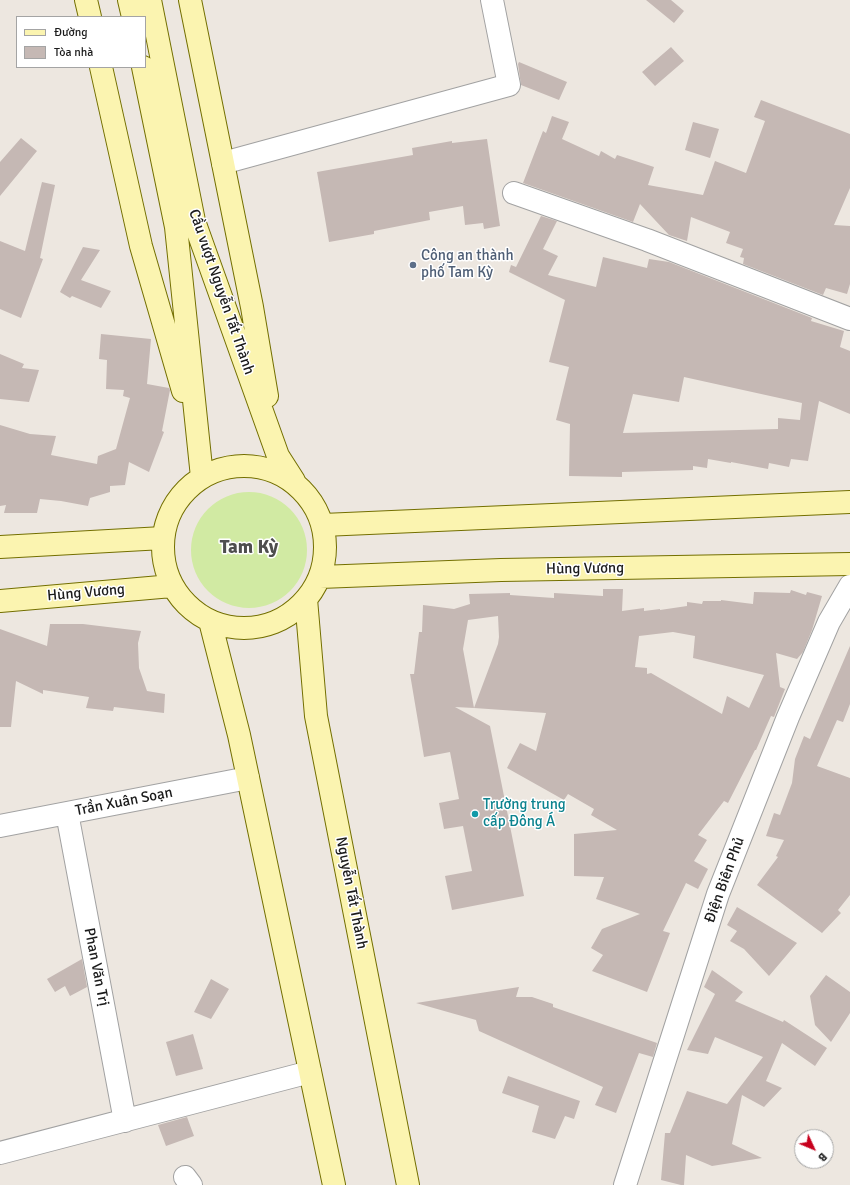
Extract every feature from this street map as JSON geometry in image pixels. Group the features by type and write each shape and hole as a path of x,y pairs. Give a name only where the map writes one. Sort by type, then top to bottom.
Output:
{"main road":[{"path":"86,0 90,16"},
{"path":"130,0 133,16"},
{"name":"Cầu vượt Nguyễn Tất Thành","path":"150,0 185,224 202,477"},
{"path":"190,0 252,307 278,456"},
{"path":"101,68 141,246 199,448"},
{"name":"Cầu vượt Nguyễn Tất Thành","path":"143,68 185,224 278,456 295,483"},
{"path":"250,465 274,470 295,483 312,502 323,525 326,551 320,576 306,599 286,616 262,626 236,628 210,621 188,607 172,586 164,563 163,538 169,514 183,493 202,477 225,467 250,465"},
{"path":"323,525 850,502"},
{"path":"0,547 163,538"},
{"name":"Hùng Vương","path":"320,576 509,570 850,564"},
{"name":"Hùng Vương","path":"0,601 172,586"},
{"name":"Nguyễn Tất Thành","path":"306,599 316,716 408,1185"},
{"path":"210,621 239,735 334,1185"}],"street":[{"path":"223,163 509,85 492,0"},
{"path":"514,193 647,240 850,319"},
{"name":"Điện Biên Phủ","path":"626,1185 718,894 788,717 829,622 850,586"},
{"name":"Trần Xuân Soạn","path":"0,826 248,778"},
{"name":"Phan Văn Trị","path":"67,813 124,1121"},
{"path":"0,1153 310,1072"}],"green space":[{"path":"249,492 271,496 290,509 303,528 307,550 303,572 290,591 271,604 249,608 227,604 208,591 195,572 191,550 195,528 208,509 227,496"}],"building":[{"path":"646,0 671,0 684,11 674,23"},
{"path":"671,47 684,61 655,86 642,72"},
{"path":"519,62 567,82 559,100 521,85"},
{"path":"761,100 850,134 850,188 834,225 850,226 850,284 847,294 826,288 823,295 743,264 744,258 740,257 743,249 726,243 730,232 691,217 687,241 669,235 640,204 633,222 523,183 543,131 546,133 552,116 569,122 562,139 599,156 601,151 615,159 617,155 654,167 648,185 703,195 715,161 746,173 765,121 754,117"},
{"path":"693,122 719,129 710,158 685,150"},
{"path":"21,138 37,151 0,196 0,162"},
{"path":"487,139 500,226 484,229 483,223 465,225 463,206 429,212 430,220 374,231 374,234 329,242 317,172 413,155 412,148 452,141 452,143"},
{"path":"42,182 55,185 40,258 43,259 21,318 0,309 0,241 25,251"},
{"path":"541,216 557,221 543,249 558,256 548,275 596,287 603,257 647,268 649,259 669,262 812,318 811,321 844,331 840,347 850,351 850,414 819,401 808,461 791,459 789,467 769,463 768,469 708,459 707,468 693,466 693,470 622,472 622,477 569,476 570,424 556,420 569,367 549,362 565,300 509,272 511,265 516,267","holes":["684,377 802,403 800,420 778,418 778,429 623,433 633,394 679,402"]},
{"path":"83,247 100,250 81,280 111,291 101,308 72,296 70,298 60,292"},
{"path":"101,334 151,339 147,384 169,388 170,390 162,431 164,432 149,472 129,462 125,485 110,486 110,492 90,498 88,506 40,499 37,513 4,513 6,505 0,506 0,425 30,434 56,436 51,455 97,464 98,456 116,449 130,398 123,396 124,390 106,389 107,360 99,359"},
{"path":"0,354 24,364 22,368 39,370 29,402 0,399"},
{"path":"603,589 623,589 622,611 644,608 644,611 660,610 687,606 687,602 702,604 703,601 721,600 753,604 754,592 790,593 791,590 806,595 807,592 822,596 812,630 803,652 797,659 776,653 780,687 785,689 774,717 771,716 756,750 728,803 724,801 698,835 707,840 694,861 708,869 698,889 686,883 663,931 670,933 647,992 592,971 603,955 591,948 602,929 640,914 596,899 604,877 574,876 574,834 617,830 591,815 594,809 568,794 564,800 507,768 520,743 536,751 546,713 455,707 490,726 524,896 452,910 445,876 472,871 463,826 444,829 439,803 459,799 450,752 424,757 410,674 414,674 419,632 422,632 423,605 454,609 470,604 469,594 510,593 510,595 554,598 554,593 603,596","holes":["498,616 498,644 474,708 463,649 468,620","673,632 695,636 693,658 764,675 749,708 727,696 722,714 651,673 647,674 647,668 635,667 639,636"]},
{"path":"50,624 83,624 141,631 138,643 139,668 147,691 165,694 164,713 114,707 113,711 86,708 89,697 43,690 43,694 16,681 11,727 0,727 0,629 47,646"},
{"path":"850,646 850,704 843,722 837,720 817,766 850,778 850,895 838,910 841,913 822,933 757,885 778,857 776,856 784,840 766,836 774,813 780,815 792,783 795,759 804,736 810,739"},
{"path":"737,907 797,943 769,976 744,949 730,941 737,931 727,925"},
{"path":"82,959 87,987 70,996 65,986 55,992 47,979"},
{"path":"712,970 743,992 735,1001 783,1022 784,1020 827,1048 815,1066 782,1043 766,1081 782,1088 764,1107 742,1095 732,1144 762,1158 712,1166 686,1155 684,1185 681,1185 661,1180 665,1133 670,1133 687,1091 727,1104 763,1057 715,1037 708,1054 687,1050 715,994 704,987"},
{"path":"826,975 850,992 850,1013 831,1042 815,1025 810,996"},
{"path":"211,979 229,989 211,1019 194,1012"},
{"path":"519,987 516,997 532,997 553,1004 553,1007 657,1043 653,1057 639,1053 616,1113 595,1105 603,1087 479,1031 476,1020 416,1003"},
{"path":"193,1034 203,1069 176,1076 166,1042"},
{"path":"508,1076 580,1101 574,1119 565,1116 555,1139 532,1132 539,1106 502,1093"},
{"path":"187,1117 194,1136 166,1146 158,1125"}],"place":[{"name":"Công an thành phố Tam Kỳ","path":"413,265"},
{"name":"Trường trung cấp Đông Á","path":"475,814"}],"district":[{"name":"Tam Kỳ","path":"249,548"}]}
